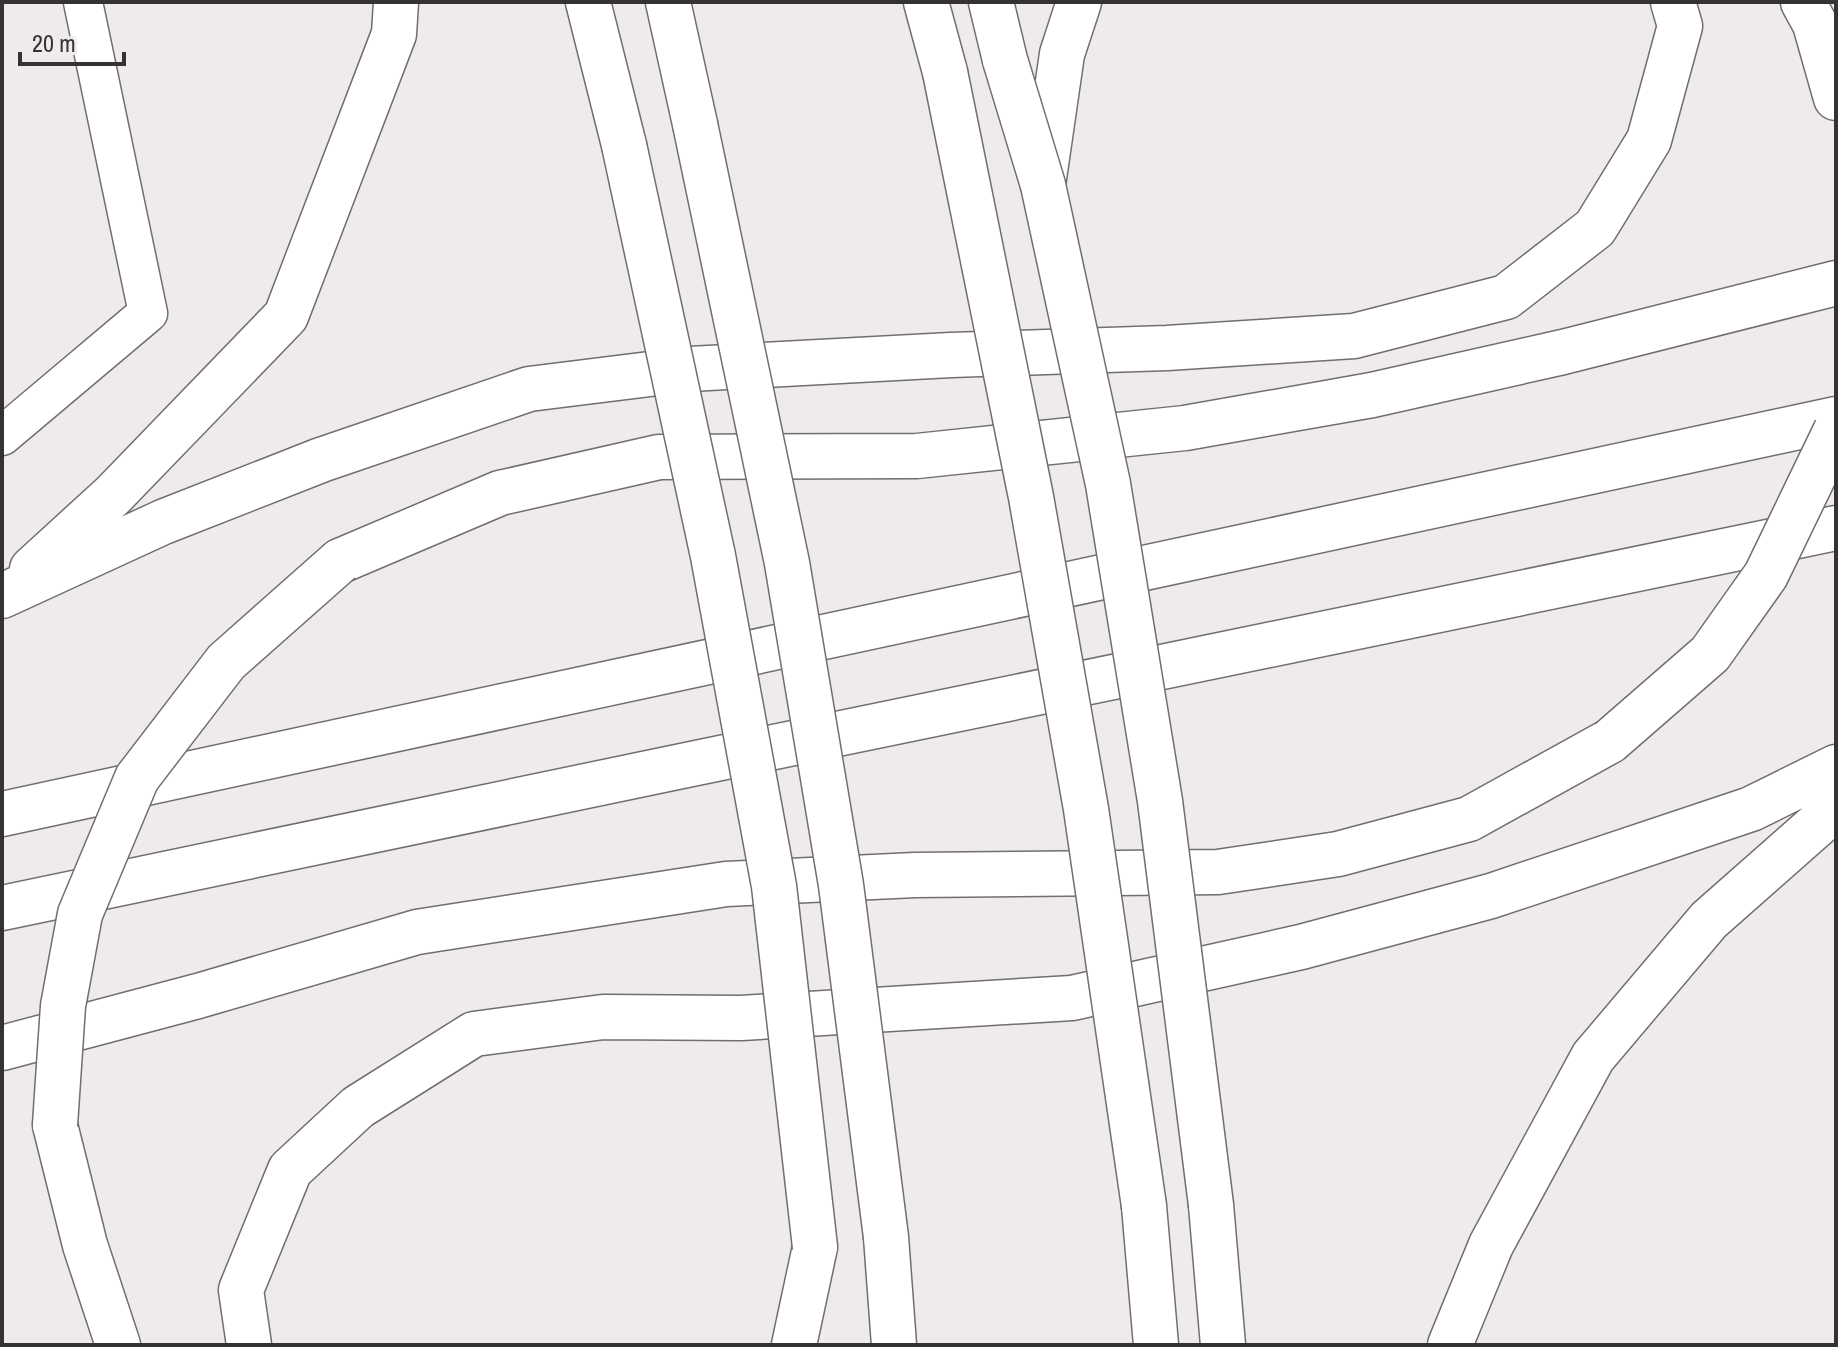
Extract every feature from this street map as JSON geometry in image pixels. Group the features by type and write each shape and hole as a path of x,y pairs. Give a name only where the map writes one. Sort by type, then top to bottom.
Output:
{"main road":[{"path":"3,595 113,495 286,316 394,34 396,2"},
{"path":"588,2 624,145 713,556 774,886 824,1345"},
{"path":"668,2 787,563 841,885 886,1237 894,1345"},
{"path":"926,2 945,72 1031,497 1078,762 1144,1206 1156,1345"},
{"path":"991,2 1043,185 1108,484 1160,801 1211,1205 1223,1345"},
{"path":"1043,185 1062,54 1079,2"},
{"path":"3,595 163,522 307,465 529,389 690,369 951,355 1167,348 1354,336 1506,297 1595,228 1649,140 1680,26 1673,2"},
{"path":"1803,2 1815,24 1836,98"},
{"path":"118,1345 85,1245 55,1125 63,1006 80,914 137,778 226,662 340,561 500,493 659,457 917,456 1185,428 1372,395 1563,352 1836,283"},
{"path":"2,814 1836,419"},
{"path":"2,1048 198,996 417,932 726,884 915,875 1218,872 1338,854 1469,819 1610,741 1710,654 1766,575 1836,430"},
{"path":"2,908 1836,528"},
{"path":"249,1345 241,1290 290,1170 358,1107 474,1034 603,1017 741,1018 1072,998 1301,947 1491,896 1751,809 1836,767"},
{"path":"1450,1345 1491,1245 1593,1057 1709,920 1836,808"},
{"path":"794,1345 815,1247"}],"street":[{"path":"2,436 148,313 83,2"}]}
